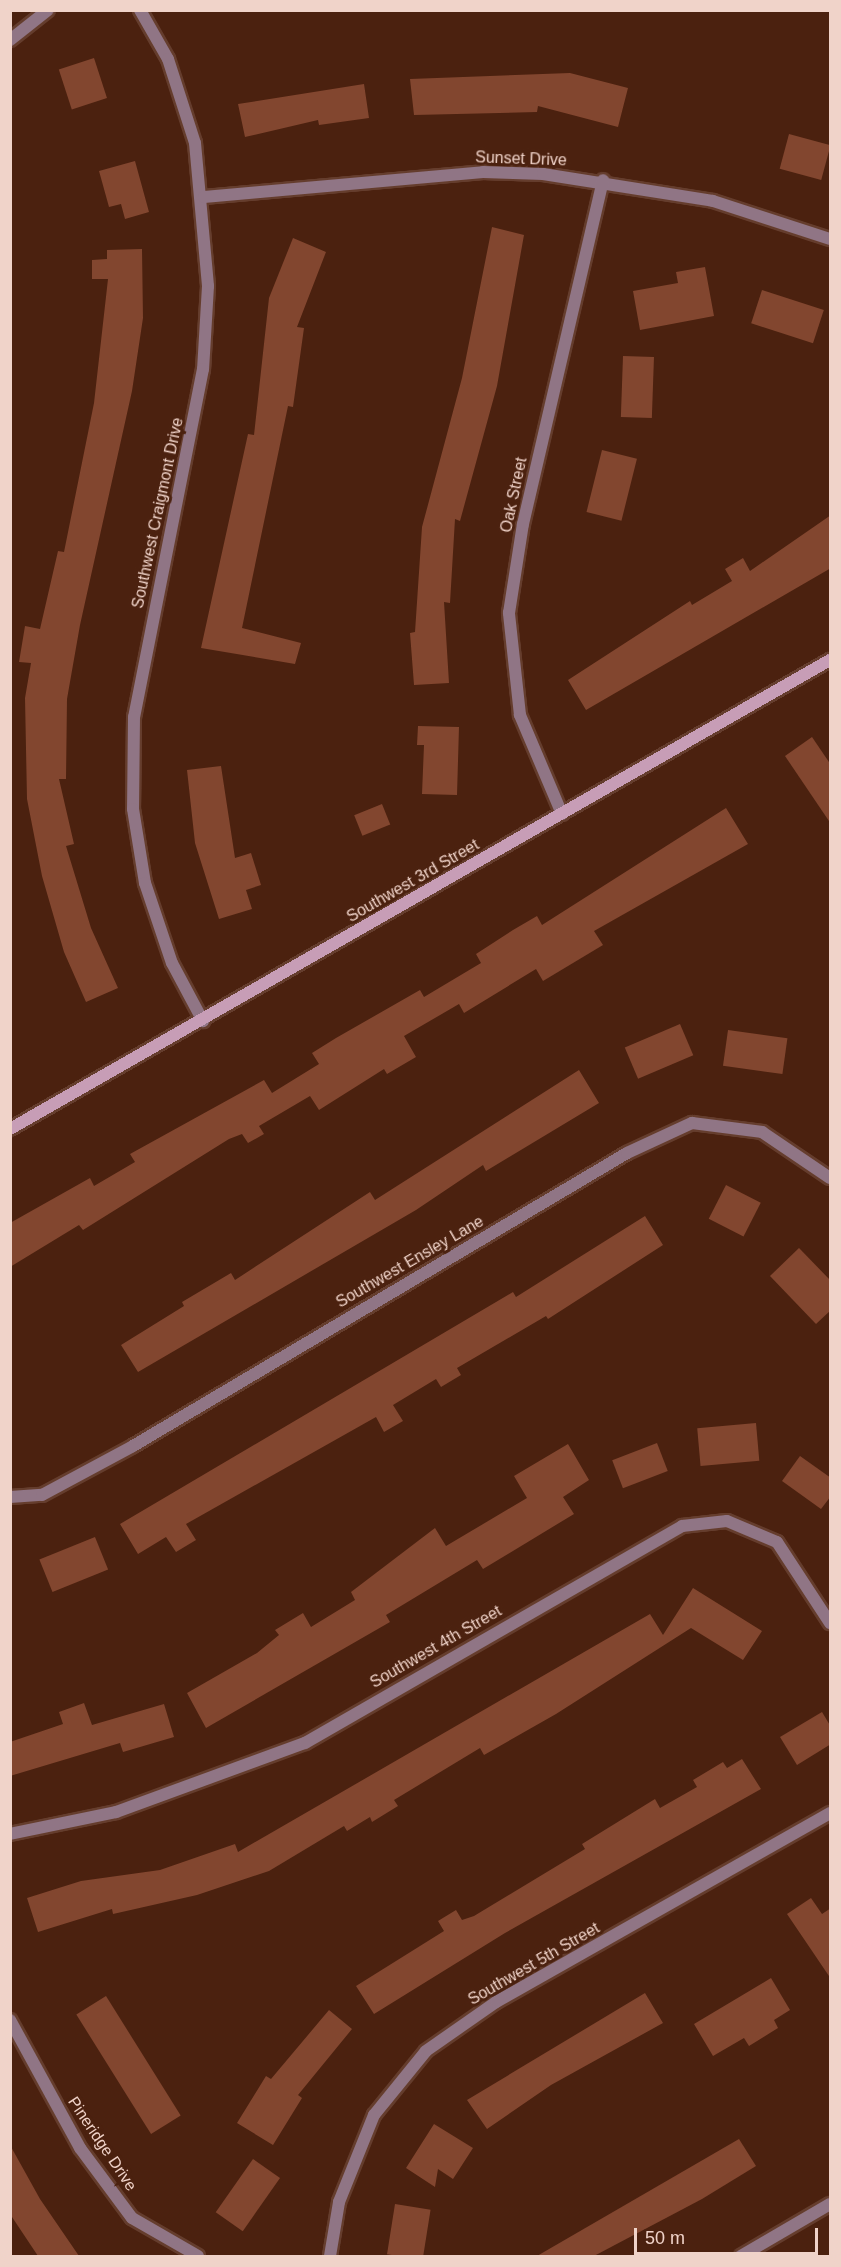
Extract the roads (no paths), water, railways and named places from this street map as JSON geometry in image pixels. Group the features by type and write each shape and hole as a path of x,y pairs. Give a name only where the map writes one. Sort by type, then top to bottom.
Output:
{"main road":[{"name":"Southwest 3rd Street","path":"10,1129 830,661"}],"street":[{"path":"10,40 48,10"},
{"name":"Southwest Craigmont Drive","path":"140,10 168,59 195,142 204,197 208,286 203,369 134,717 133,809 145,883 172,963 202,1021"},
{"name":"Sunset Drive","path":"204,197 483,172 603,180 713,201 831,238"},
{"name":"Oak Street","path":"562,814 520,715 508,613 523,525 603,180"},
{"name":"Southwest Ensley Lane","path":"10,1497 42,1494 133,1446 627,1153 692,1123 762,1132 831,1178"},
{"name":"Southwest 4th Street","path":"10,1834 116,1812 305,1743 682,1526 726,1521 777,1542 831,1623"},
{"name":"Southwest 5th Street","path":"330,2256 339,2202 374,2115 426,2051 496,2002 831,1813"},
{"name":"Pineridge Drive","path":"10,2020 80,2148 132,2218 198,2256"},
{"path":"741,2256 831,2204"}]}
